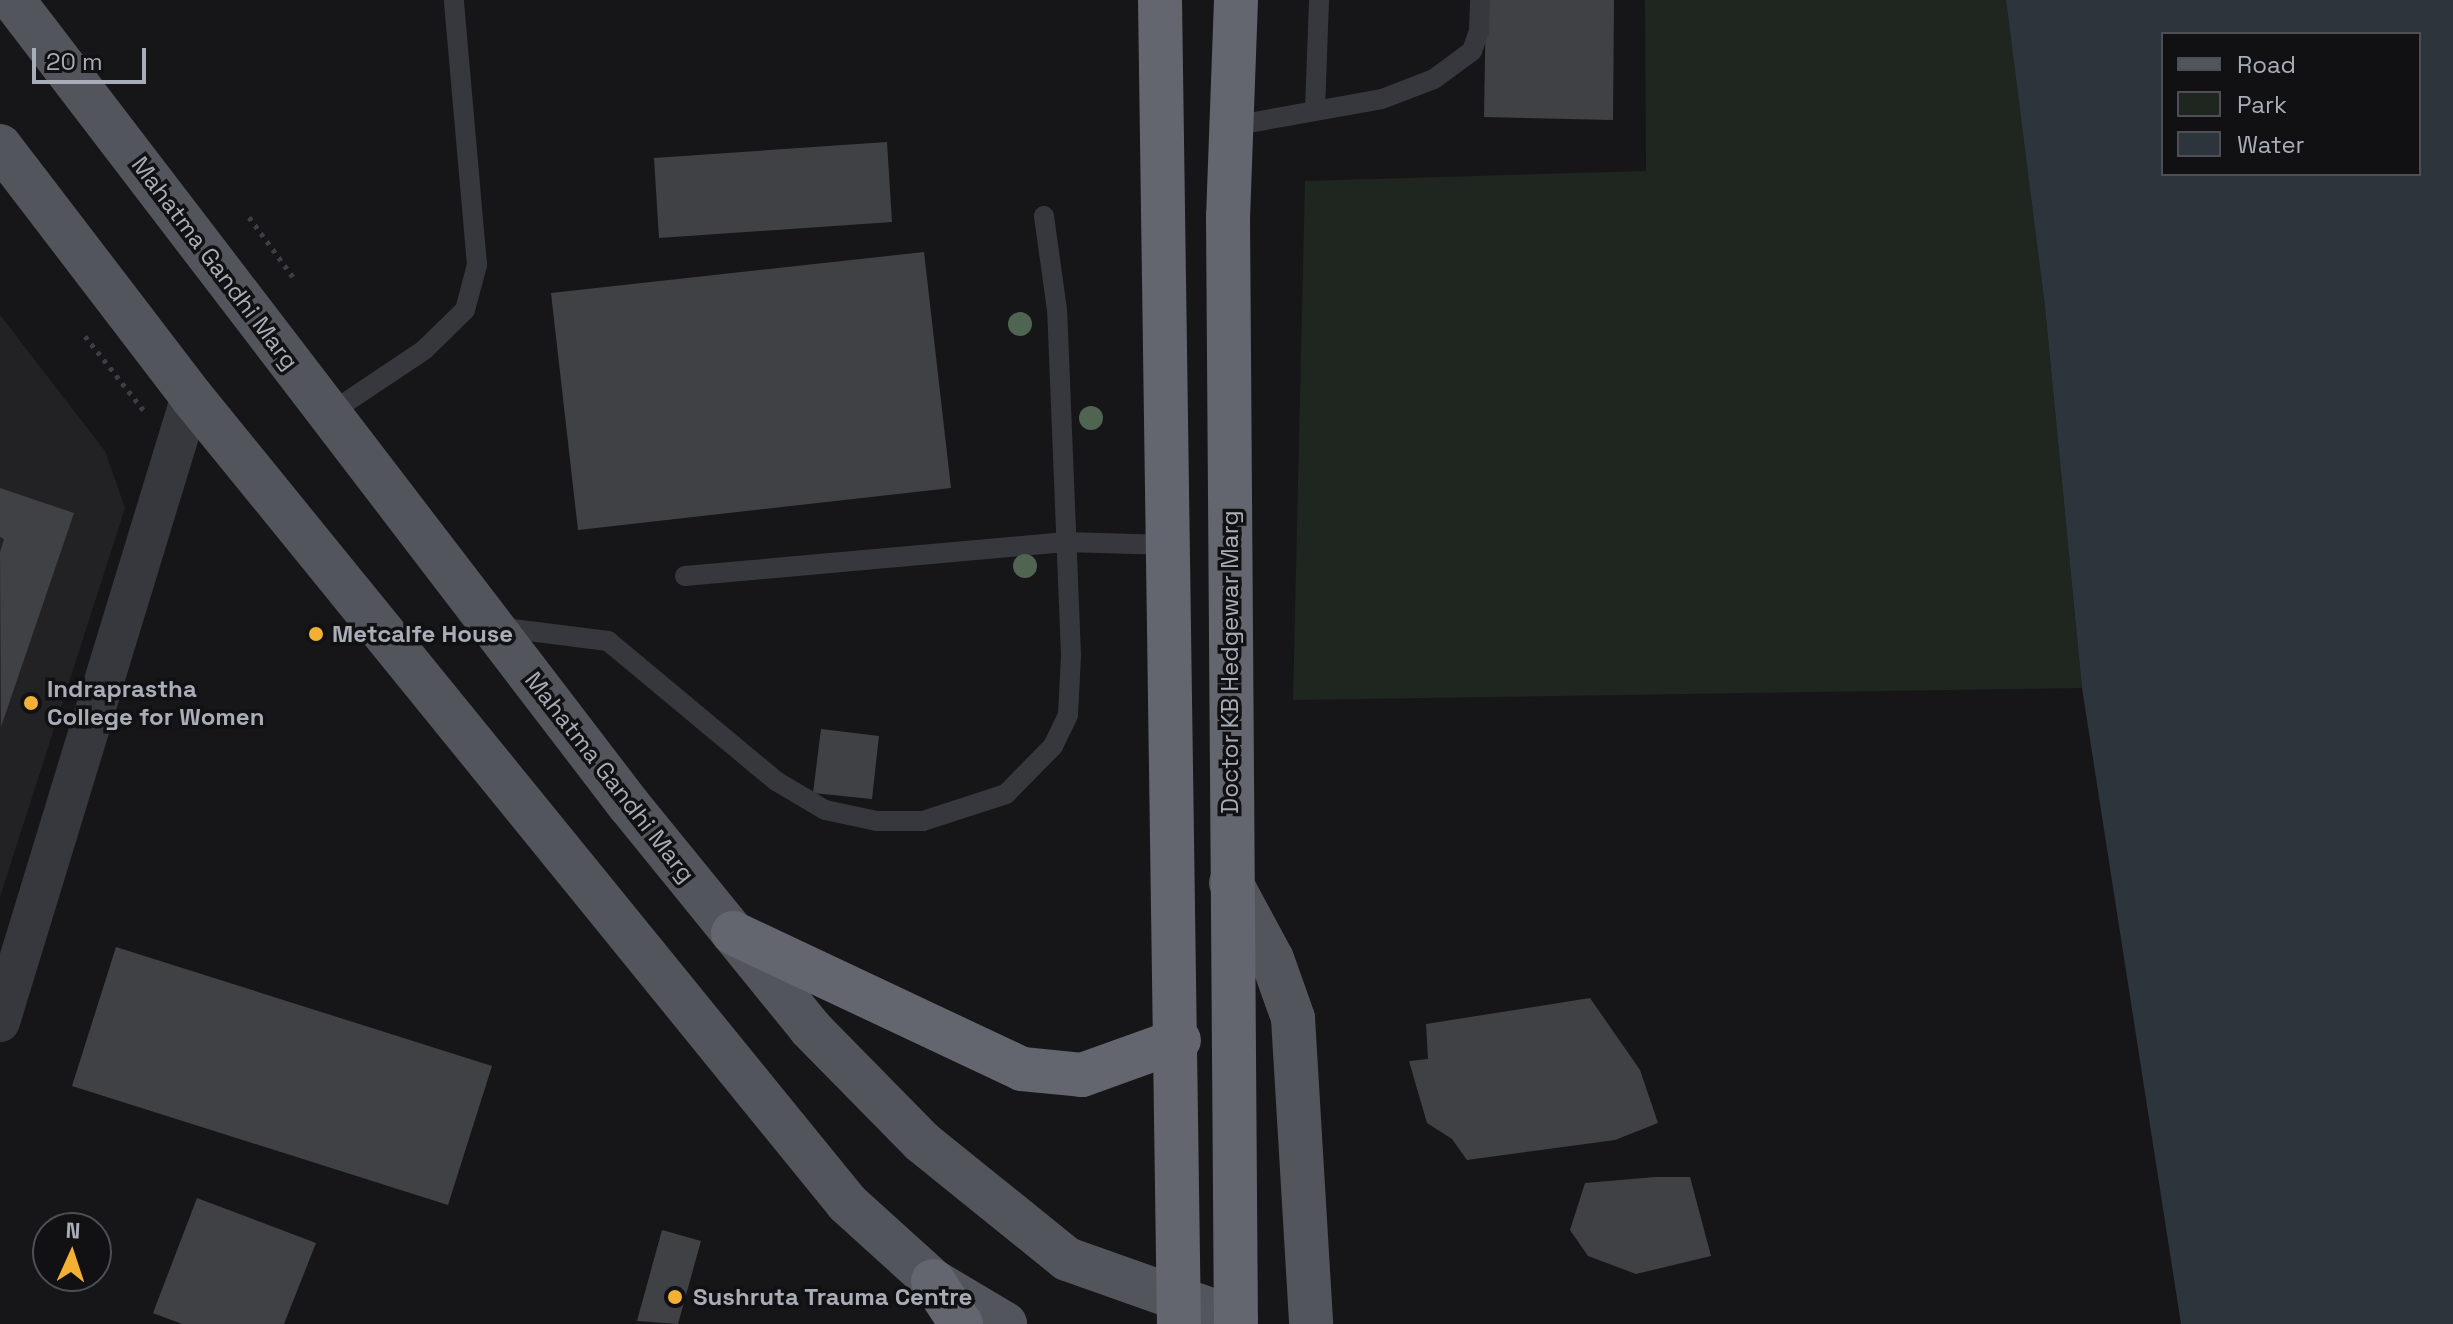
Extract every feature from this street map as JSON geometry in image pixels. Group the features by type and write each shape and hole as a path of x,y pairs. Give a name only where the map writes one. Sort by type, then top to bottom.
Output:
{"highway":[{"path":"1160,0 1179,1040 1179,1313"},
{"name":"Doctor KB Hedgewar Marg","path":"1236,0 1232,126 1231,883 1236,1321"},
{"path":"733,933 1022,1069 1082,1075 1179,1040"},
{"path":"933,1281 961,1324"}],"main road":[{"name":"Mahatma Gandhi Marg","path":"13,0 493,626 810,1028 922,1142 1067,1259 1179,1313 1236,1321"},
{"path":"0,146 191,396 847,1203 933,1281 1005,1324"},
{"path":"1231,883 1272,959 1293,1018 1311,1324"}],"street":[{"path":"0,1022 191,396"}],"lane":[{"path":"330,413 424,350 465,310 477,265 454,0"},
{"path":"1315,110 1319,0"},
{"path":"1232,126 1408,91 1456,65 1472,51 1479,31 1480,0"},
{"path":"493,626 608,641 776,781 825,810 877,821 923,821 1006,794 1053,746 1068,715 1071,655 1057,310 1044,216"},
{"path":"685,576 1065,542 1169,545"}],"path":[{"path":"249,217 296,281"},
{"path":"85,336 145,412"}],"shaded area":[{"name":"Indraprastha College for Women","path":"0,315 105,451 125,508 0,897"}],"green space":[{"path":"1645,0 2006,0 2045,307 2082,688 1293,700 1305,181 1646,171"}],"water":[{"path":"2006,0 2453,0 2453,1324 2181,1324 2082,688 2045,307"}],"building":[{"path":"1486,0 1614,0 1613,120 1484,117"},
{"path":"887,142 892,222 659,238 654,158"},
{"path":"924,252 951,488 578,530 551,293"},
{"path":"0,488 74,513 1,727 0,552 4,539 0,537"},
{"path":"821,729 879,736 872,799 813,793"},
{"path":"116,947 492,1066 448,1205 72,1086"},
{"path":"1590,998 1640,1070 1658,1123 1615,1140 1467,1160 1452,1139 1427,1123 1409,1061 1428,1059 1426,1024"},
{"path":"1690,1177 1711,1256 1636,1274 1588,1256 1570,1230 1585,1183"},
{"path":"197,1198 316,1243 284,1324 182,1324 153,1313"},
{"path":"662,1230 701,1241 678,1324 637,1321"}],"place":[{"name":"Metcalfe House","path":"316,634"},
{"name":"Indraprastha College for Women","path":"31,703"},
{"name":"Sushruta Trauma Centre","path":"675,1297"}]}
